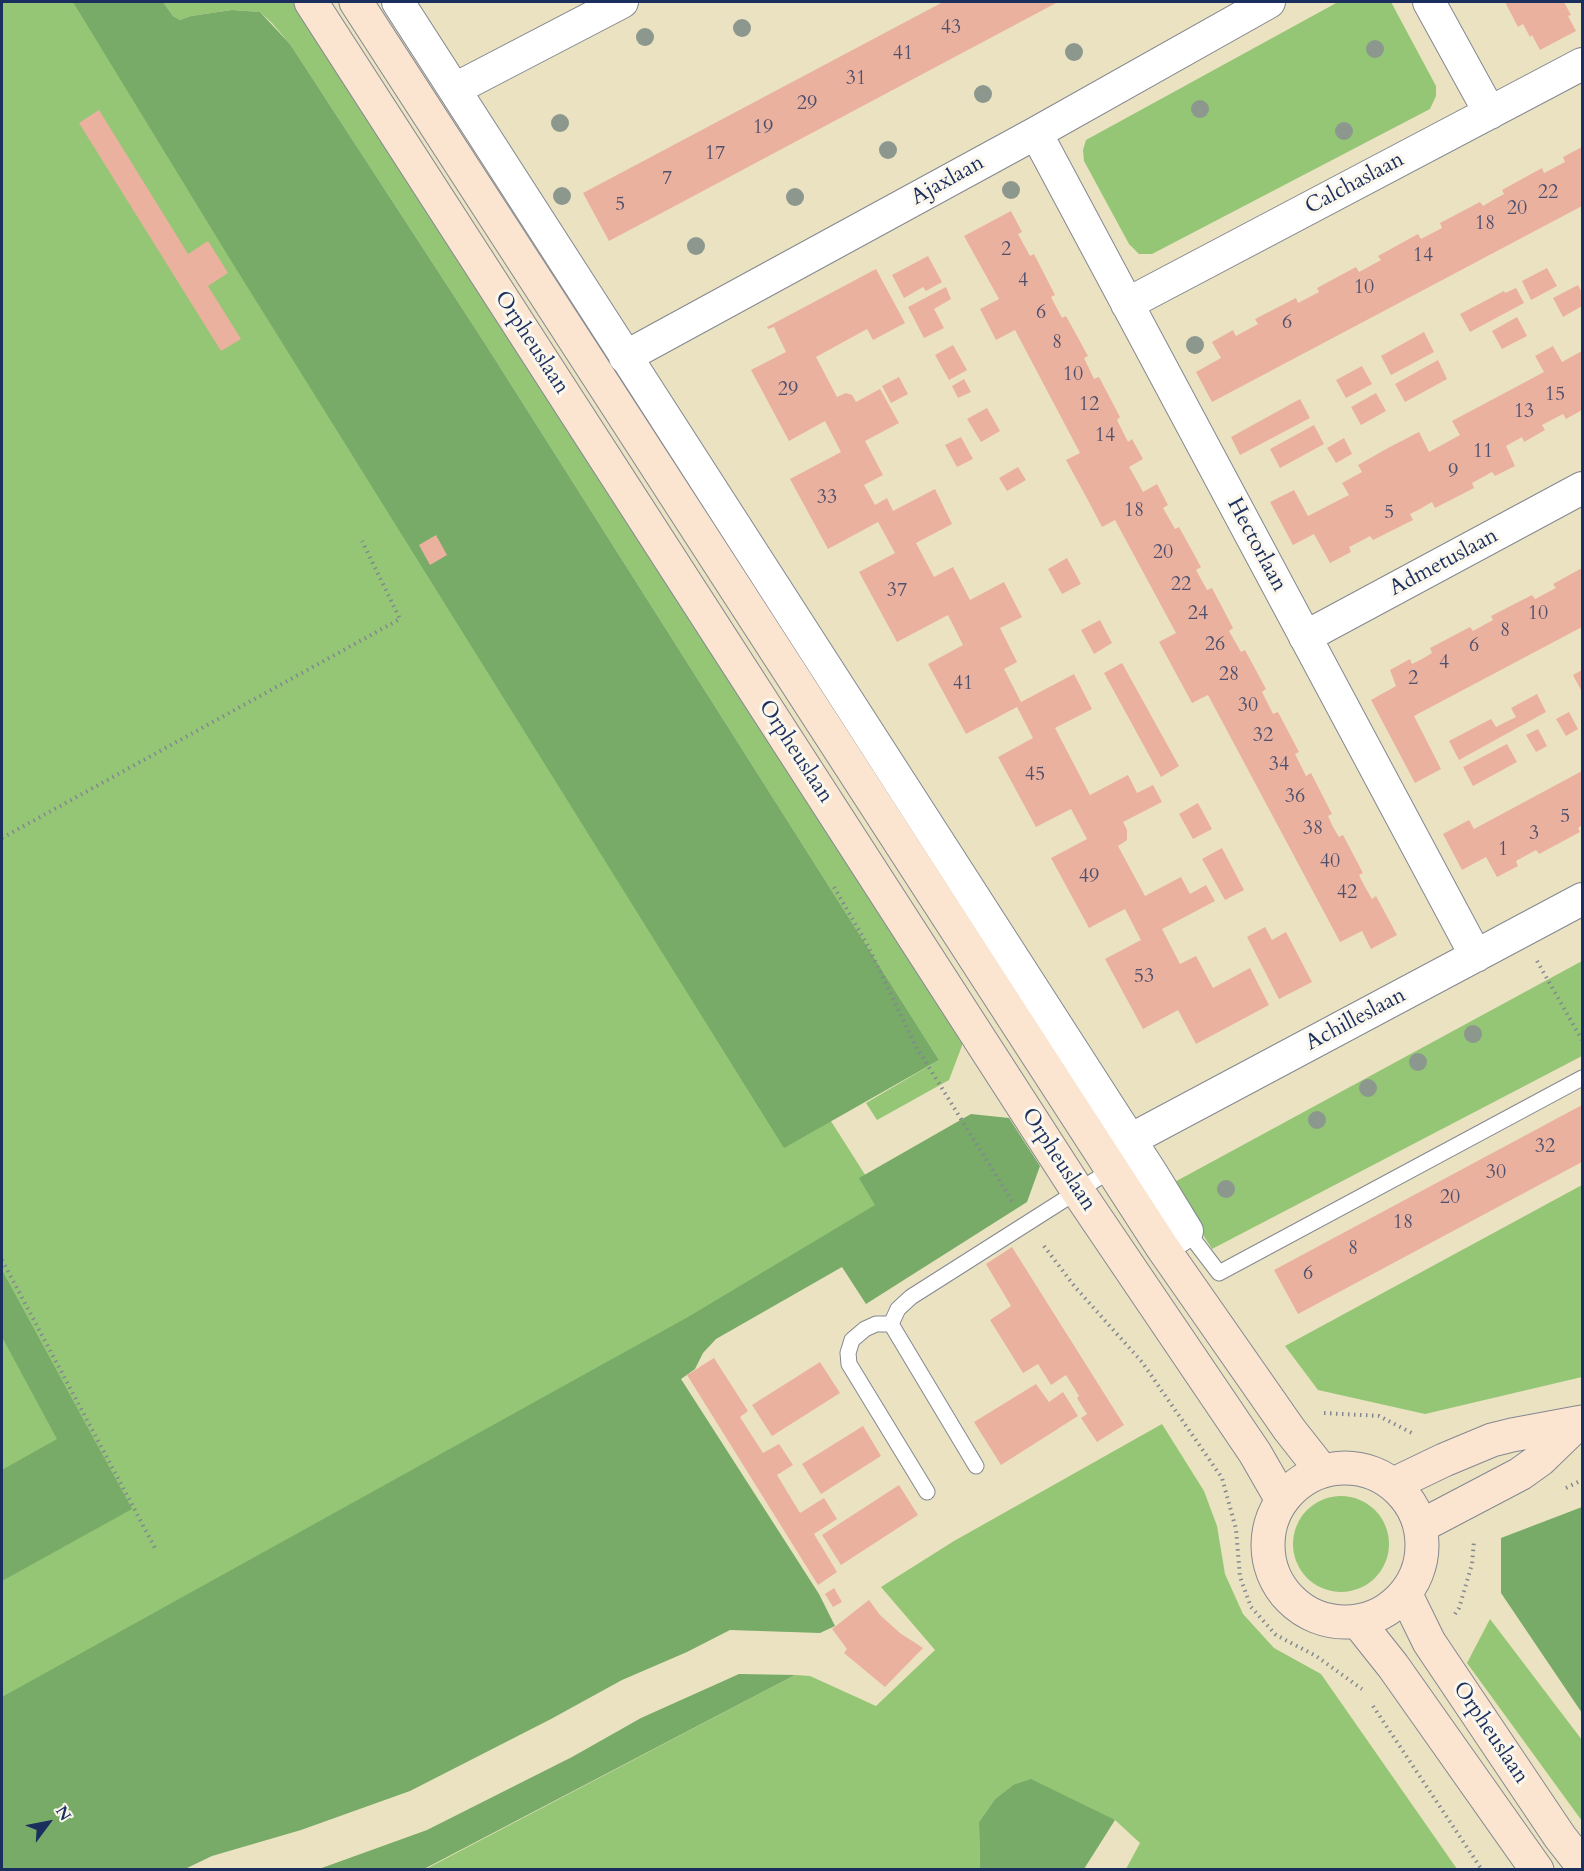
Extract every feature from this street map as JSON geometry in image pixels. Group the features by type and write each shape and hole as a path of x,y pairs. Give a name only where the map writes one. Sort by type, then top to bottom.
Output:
{"main road":[{"name":"Orpheuslaan","path":"310,2 1077,1190 1255,1453 1282,1500"},
{"name":"Orpheuslaan","path":"356,2 1112,1170 1174,1239 1289,1429 1322,1471"},
{"path":"1394,1484 1492,1440 1580,1423"},
{"path":"1421,1526 1520,1474 1580,1423"},
{"path":"1355,1468 1372,1472 1394,1484 1411,1503 1421,1526 1422,1562 1406,1595 1385,1613 1358,1623 1335,1623 1313,1616 1294,1604 1280,1586 1270,1565 1268,1543 1271,1521 1282,1500 1300,1482 1322,1471 1355,1468"},
{"name":"Orpheuslaan","path":"1406,1595 1429,1642 1560,1837 1582,1865"},
{"name":"Orpheuslaan","path":"1358,1623 1393,1666 1537,1869"}],"street":[{"name":"Orpheuslaan","path":"398,2 1130,1140 1174,1239"},
{"path":"455,89 622,2"},
{"name":"Ajaxlaan","path":"625,357 1036,133 1269,2"},
{"path":"1429,2 1490,113"},
{"name":"Calchaslaan","path":"1127,304 1582,64"},
{"name":"Hectorlaan","path":"1036,133 1476,956"},
{"name":"Admetuslaan","path":"1305,637 1582,488"},
{"name":"Achilleslaan","path":"1130,1140 1582,899"}],"lane":[{"path":"1174,1239 1219,1273 1582,1078"},
{"path":"891,1324 898,1309 911,1297 1112,1170"},
{"path":"891,1324 876,1324 865,1329 852,1340 848,1353 849,1364 927,1492"},
{"path":"891,1324 976,1466"}],"path":[{"path":"2,838 400,619 362,541"},
{"path":"830,878 868,946 915,1045 1028,1224 1075,1287 1142,1362 1222,1478 1236,1529 1239,1577 1251,1607 1276,1635 1316,1656 1361,1688 1482,1869"},
{"path":"1520,933 1582,1040"},
{"path":"2,1260 155,1548"},
{"path":"1289,1429 1320,1413 1380,1416 1425,1440 1444,1460"},
{"path":"1222,1478 1255,1453"}],"green space":[{"path":"2,2 119,2 892,1217 2,1757"},
{"path":"73,2 163,2 173,16 180,20 191,16 232,10 260,12 290,44 484,342 939,1060 784,1148 230,259"},
{"path":"163,2 299,2 966,1035 949,1080 877,1120 866,1103 939,1060 484,342 290,44 272,23 260,12 232,10 191,16 180,20 173,16"},
{"path":"1338,2 1391,2 1436,86 1436,96 1430,109 1152,254 1139,254 1129,244 1084,161 1083,150 1086,140"},
{"path":"1582,961 1582,1056 1212,1249 1171,1184"},
{"path":"971,1114 1009,1118 1040,1166 1027,1202 866,1304 842,1267 716,1339 703,1353 695,1369 681,1379 819,1594 835,1626 820,1633 730,1630 687,1652 622,1680 410,1791 301,1830 212,1856 185,1869 2,1869 2,1697 688,1317 875,1205 859,1178"},
{"path":"1582,1185 1582,1377 1425,1414 1318,1390 1285,1346"},
{"path":"2,1270 132,1509 2,1581 2,1470 57,1439 2,1337"},
{"path":"1162,1424 1204,1491 1217,1526 1225,1574 1243,1614 1274,1648 1321,1674 1457,1869 1126,1869 1140,1843 1115,1820 1013,1785 995,1799 979,1822 980,1869 424,1870 795,1675 810,1676 876,1706 935,1650 881,1587 954,1541"},
{"path":"1341,1496 1359,1500 1375,1510 1385,1526 1389,1544 1385,1562 1375,1578 1359,1588 1341,1592 1323,1588 1307,1578 1297,1562 1293,1544 1297,1526 1307,1510 1323,1500"},
{"path":"1582,1507 1582,1713 1501,1593 1501,1538"},
{"path":"1490,1619 1582,1740 1582,1821 1467,1663"},
{"path":"739,1674 795,1675 424,1869 319,1869 427,1830 572,1757 641,1718"},
{"path":"1031,1779 1115,1820 1084,1869 980,1869 979,1822 995,1799 1013,1785"}],"building":[{"path":"943,2 1058,2 609,241 583,193"},
{"path":"1505,2 1564,2 1576,31 1540,50 1523,24 1518,27"},
{"path":"99,110 188,254 208,241 228,273 208,286 241,339 221,351 79,123"},
{"path":"1582,147 1582,206 1212,402 1196,372 1221,358 1212,342 1233,330 1236,336 1258,324 1255,319 1296,298 1298,303 1319,292 1317,288 1356,267 1359,272 1381,260 1378,256 1418,234 1421,239 1442,228 1440,223 1480,202 1483,206 1504,194 1502,190 1542,168 1544,173 1565,162 1563,157"},
{"path":"1011,211 1022,232 1018,234 1030,256 1034,254 1055,295 1051,297 1062,318 1066,316 1088,356 1084,358 1094,379 1099,377 1120,417 1117,420 1128,442 1132,439 1143,459 1129,467 1143,492 1157,484 1168,505 1163,508 1175,529 1179,527 1201,567 1196,570 1207,590 1212,588 1233,628 1229,631 1241,652 1245,650 1266,689 1262,692 1273,714 1278,712 1299,752 1295,754 1306,776 1311,773 1332,814 1328,816 1333,827 1339,837 1343,835 1363,873 1359,875 1365,887 1372,899 1376,896 1397,935 1371,949 1362,931 1340,942 1208,695 1192,703 1159,642 1176,633 1115,520 1102,527 1066,460 1080,453 1015,330 996,340 980,309 999,299 964,236"},
{"path":"928,256 942,282 926,291 923,287 904,298 892,275"},
{"path":"1547,268 1557,286 1531,300 1522,281"},
{"path":"876,269 905,323 873,340 867,329 816,357 837,397 846,393 852,395 856,402 880,389 899,423 865,441 883,475 864,485 875,505 887,498 893,511 935,489 952,524 916,543 934,577 953,567 970,600 1004,582 1022,617 1000,628 1017,662 1004,669 1021,702 1074,674 1092,709 1055,728 1090,795 1128,775 1137,793 1153,785 1162,802 1123,822 1127,830 1127,840 1118,846 1145,896 1181,877 1190,894 1206,885 1215,901 1162,929 1180,964 1196,956 1213,988 1250,968 1269,1005 1196,1044 1178,1010 1143,1029 1105,959 1141,940 1125,909 1089,928 1051,858 1087,839 1071,809 1036,827 998,757 1033,738 1017,707 966,734 928,664 963,645 948,615 897,642 859,572 895,553 878,522 828,549 790,479 841,452 825,421 789,441 751,370 786,352 774,327 768,329 767,327"},
{"path":"1578,285 1582,293 1582,306 1563,317 1553,298"},
{"path":"946,287 951,299 934,309 944,328 924,338 908,307"},
{"path":"1516,288 1524,303 1470,332 1460,314 1504,291 1505,293"},
{"path":"1517,317 1527,336 1502,349 1492,331"},
{"path":"1424,332 1434,352 1391,375 1381,356"},
{"path":"953,345 967,370 949,380 935,355"},
{"path":"1553,346 1562,362 1582,351 1582,410 1566,419 1563,414 1542,425 1545,430 1524,442 1522,437 1506,446 1515,466 1495,476 1492,472 1472,483 1474,488 1435,508 1432,502 1410,514 1413,520 1373,540 1370,536 1349,547 1351,552 1330,563 1314,534 1293,545 1270,502 1294,490 1308,516 1349,495 1342,483 1362,472 1358,465 1388,448 1419,432 1429,452 1460,435 1452,421 1544,372 1535,356"},
{"path":"1438,360 1447,379 1405,402 1395,384"},
{"path":"1362,366 1372,384 1346,398 1336,380"},
{"path":"899,377 908,394 891,403 882,386"},
{"path":"964,379 971,392 958,398 952,386"},
{"path":"1376,393 1386,411 1361,425 1351,407"},
{"path":"1300,399 1310,418 1240,455 1231,437"},
{"path":"987,408 1000,431 981,442 967,419"},
{"path":"1314,425 1324,444 1280,468 1270,449"},
{"path":"961,437 973,459 957,467 945,445"},
{"path":"1344,438 1352,454 1336,463 1327,448"},
{"path":"1018,467 1026,480 1007,491 999,478"},
{"path":"436,535 447,555 430,565 419,545"},
{"path":"1067,558 1081,584 1062,594 1048,569"},
{"path":"1582,568 1582,627 1414,716 1441,769 1415,783 1371,700 1396,686 1390,670 1410,659 1412,664 1432,653 1430,648 1470,627 1473,631 1493,620 1491,616 1532,595 1535,599 1556,588 1553,584"},
{"path":"1100,620 1112,643 1094,654 1081,630"},
{"path":"1122,663 1179,766 1161,777 1104,673"},
{"path":"1582,670 1582,692 1573,675"},
{"path":"1537,694 1546,712 1459,760 1449,741 1491,719 1496,727 1516,717 1511,708"},
{"path":"1569,712 1578,729 1566,736 1556,719"},
{"path":"1538,729 1547,746 1536,752 1526,735"},
{"path":"1507,744 1517,762 1473,786 1463,767"},
{"path":"1582,771 1582,825 1578,828 1580,832 1539,854 1536,850 1516,861 1518,866 1497,877 1486,857 1462,870 1443,834 1469,820 1474,829"},
{"path":"1198,803 1212,829 1193,839 1179,814"},
{"path":"1222,848 1244,890 1225,900 1202,859"},
{"path":"1265,927 1272,940 1286,932 1312,982 1279,999 1247,937"},
{"path":"1582,1105 1582,1162 1298,1314 1274,1270"},
{"path":"1012,1247 1124,1425 1097,1442 1081,1418 1087,1414 1066,1375 1051,1385 1038,1364 1023,1373 990,1320 1011,1306 986,1264"},
{"path":"714,1358 748,1411 740,1417 763,1453 779,1444 793,1465 777,1475 800,1513 824,1498 837,1519 814,1534 837,1572 818,1585 687,1375"},
{"path":"820,1362 840,1393 772,1436 752,1405"},
{"path":"1036,1384 1049,1402 1063,1392 1078,1416 1001,1465 974,1422"},
{"path":"863,1426 881,1456 821,1494 802,1464"},
{"path":"899,1485 918,1515 841,1565 822,1535"},
{"path":"834,1588 842,1602 833,1607 825,1594"},
{"path":"869,1600 880,1615 900,1633 923,1648 885,1687 844,1653 847,1649 832,1629"}]}
